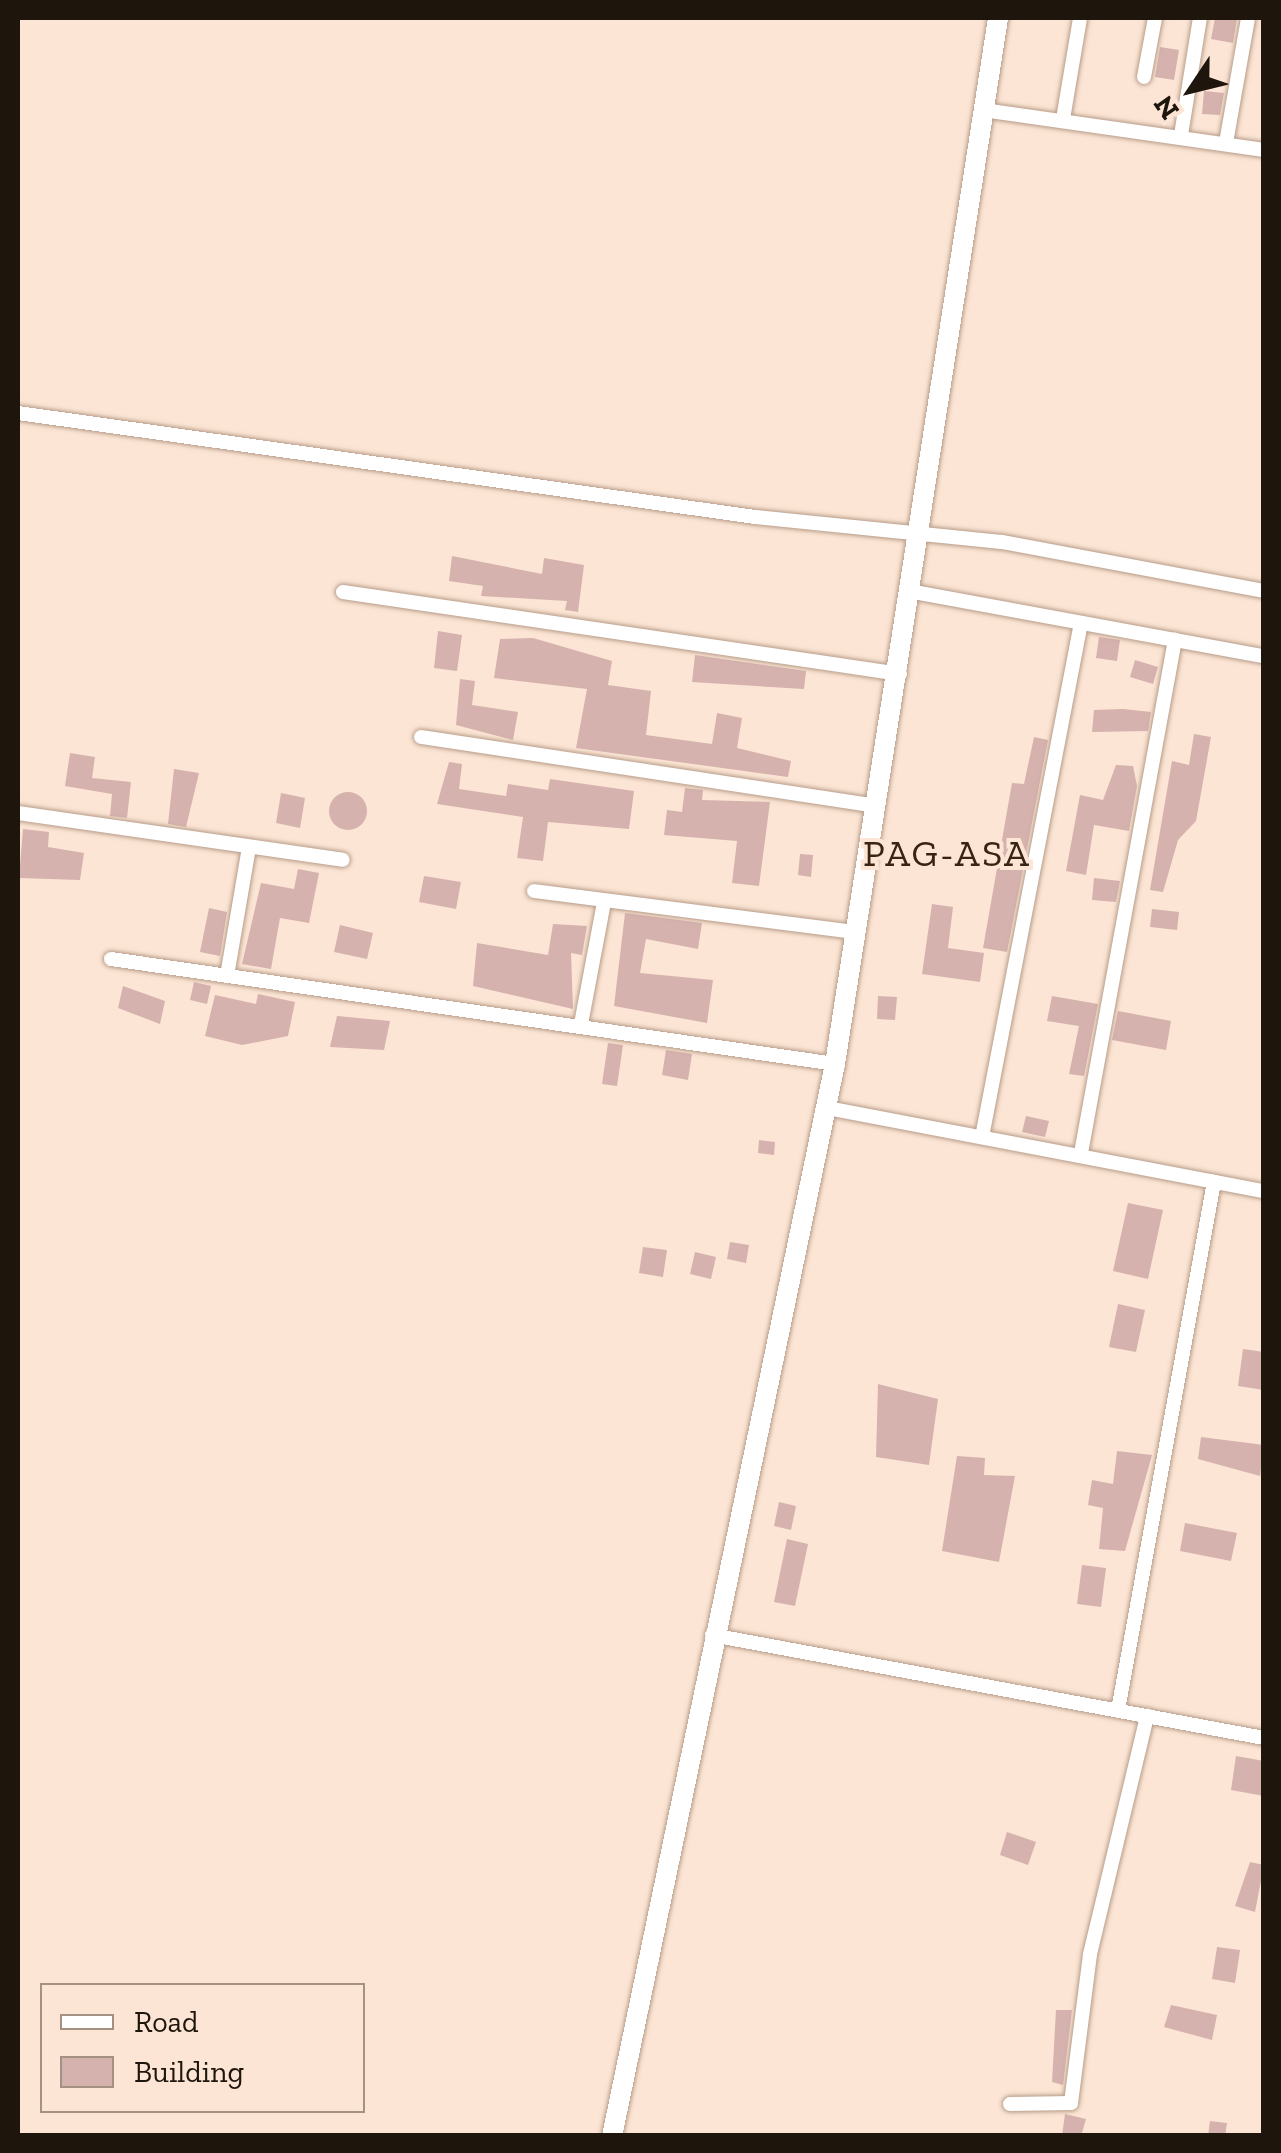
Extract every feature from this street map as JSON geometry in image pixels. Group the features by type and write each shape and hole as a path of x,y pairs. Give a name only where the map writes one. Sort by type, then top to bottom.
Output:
{"street":[{"path":"612,2136 712,1636 827,1108 924,532 998,18"},
{"path":"1062,119 1080,18"},
{"path":"1144,77 1154,18"},
{"path":"1181,135 1200,18"},
{"path":"1226,143 1248,18"},
{"path":"984,110 1181,135 1264,150"},
{"path":"18,413 755,517 924,532 1264,591"},
{"path":"343,592 900,674"},
{"path":"914,592 1264,656"},
{"path":"982,1138 1081,623"},
{"path":"1081,1153 1175,640"},
{"path":"421,737 877,806"},
{"path":"18,813 343,860"},
{"path":"227,976 249,847"},
{"path":"534,891 856,932"},
{"path":"582,1024 604,902"},
{"path":"112,960 582,1024 835,1064"},
{"path":"827,1108 1081,1153 1264,1191"},
{"path":"1118,1710 1214,1182"},
{"path":"712,1636 1264,1738"},
{"path":"1010,2104 1071,2103 1090,1954 1147,1716"}],"building":[{"path":"1215,18 1237,18 1233,43 1211,39"},
{"path":"1160,47 1179,50 1174,80 1155,77"},
{"path":"1204,91 1224,93 1220,115 1202,114"},
{"path":"452,556 542,574 544,558 584,565 578,612 565,610 567,601 481,596 483,586 449,581"},
{"path":"438,631 462,635 457,671 434,668"},
{"path":"1099,637 1120,640 1117,661 1096,658"},
{"path":"533,638 612,661 608,685 651,691 646,735 712,744 717,713 742,718 737,748 791,761 788,777 576,748 587,689 494,678 500,639"},
{"path":"695,655 806,671 804,689 692,682"},
{"path":"1135,660 1158,667 1153,684 1130,677"},
{"path":"460,679 475,681 472,705 518,712 513,740 456,725"},
{"path":"1094,710 1151,712 1148,731 1092,732"},
{"path":"1194,734 1211,737 1196,821 1178,840 1163,892 1150,890 1172,761 1189,765"},
{"path":"1034,737 1048,740 1007,952 983,948 1012,783 1024,784"},
{"path":"70,753 95,757 92,778 131,782 127,818 110,816 112,794 65,786"},
{"path":"449,762 462,764 459,789 506,796 508,784 548,790 550,779 634,791 629,829 548,822 543,861 517,858 523,817 437,804"},
{"path":"1116,765 1133,766 1137,786 1129,831 1094,825 1086,875 1066,871 1080,795 1103,800"},
{"path":"174,769 199,773 186,827 168,824"},
{"path":"685,788 703,790 702,800 770,802 759,886 732,883 737,841 664,835 667,810 682,812"},
{"path":"348,792 362,797 367,811 362,825 348,830 334,825 329,811 334,797"},
{"path":"281,793 305,798 300,828 276,823"},
{"path":"23,829 49,832 48,847 84,853 80,880 19,878"},
{"path":"800,854 813,855 811,877 798,875"},
{"path":"298,869 319,873 309,923 280,918 271,969 242,964 261,883 294,889"},
{"path":"424,876 461,882 456,909 419,902"},
{"path":"1094,878 1120,881 1116,902 1092,900"},
{"path":"932,904 953,907 948,948 984,953 980,982 922,974"},
{"path":"209,908 227,912 220,956 200,952"},
{"path":"1152,909 1179,912 1177,930 1150,927"},
{"path":"625,913 702,923 698,949 646,939 640,973 713,980 707,1023 614,1006"},
{"path":"553,924 587,926 582,955 571,953 573,1009 473,986 477,943 548,955"},
{"path":"340,925 373,933 367,959 334,952"},
{"path":"194,982 211,986 207,1004 190,1000"},
{"path":"123,986 165,1001 160,1024 118,1008"},
{"path":"258,994 295,1002 288,1036 242,1045 205,1036 215,995 256,1004"},
{"path":"878,996 897,997 895,1020 877,1019"},
{"path":"1052,996 1098,1004 1084,1076 1069,1074 1079,1026 1047,1021"},
{"path":"1118,1011 1171,1021 1166,1050 1112,1040"},
{"path":"337,1016 390,1021 384,1050 330,1047"},
{"path":"608,1043 623,1045 617,1086 602,1084"},
{"path":"666,1050 692,1054 688,1080 662,1075"},
{"path":"1026,1116 1049,1121 1045,1137 1022,1132"},
{"path":"759,1140 775,1142 774,1155 758,1153"},
{"path":"1128,1203 1163,1210 1148,1279 1113,1271"},
{"path":"730,1242 749,1245 746,1263 727,1259"},
{"path":"643,1247 667,1250 663,1277 639,1273"},
{"path":"695,1252 716,1257 711,1279 690,1274"},
{"path":"1118,1304 1145,1310 1136,1352 1109,1347"},
{"path":"1243,1349 1264,1352 1264,1390 1238,1386"},
{"path":"878,1384 938,1399 929,1465 876,1457"},
{"path":"1201,1437 1264,1445 1260,1476 1198,1459"},
{"path":"1117,1451 1152,1455 1125,1551 1099,1549 1103,1508 1088,1505 1092,1480 1113,1484"},
{"path":"957,1456 985,1458 984,1475 1015,1476 999,1562 942,1551"},
{"path":"779,1502 796,1506 791,1530 774,1526"},
{"path":"1185,1523 1237,1533 1231,1561 1180,1551"},
{"path":"787,1539 808,1544 795,1606 774,1602"},
{"path":"1082,1565 1106,1568 1101,1607 1077,1604"},
{"path":"1236,1756 1264,1761 1264,1796 1231,1790"},
{"path":"1007,1832 1036,1842 1028,1865 1000,1855"},
{"path":"1250,1862 1264,1865 1255,1912 1235,1906"},
{"path":"1217,1947 1240,1950 1235,1983 1212,1979"},
{"path":"1171,2005 1217,2015 1212,2040 1164,2027"},
{"path":"1056,2010 1072,2010 1063,2085 1052,2082"},
{"path":"1065,2114 1086,2119 1081,2136 1062,2136"},
{"path":"1210,2121 1227,2123 1225,2136 1208,2136"}],"district":[{"name":"PAG-ASA","path":"947,854"}]}
